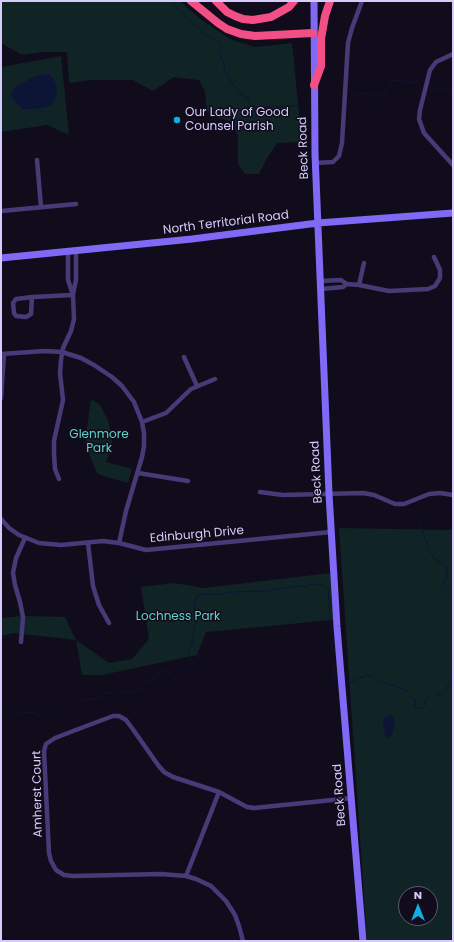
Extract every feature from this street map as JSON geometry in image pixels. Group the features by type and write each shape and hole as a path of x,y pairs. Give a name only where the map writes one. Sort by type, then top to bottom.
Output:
{"highway":[{"path":"191,1 227,29 241,34 255,36 314,33"},
{"path":"216,1 227,12 234,16 243,20 253,20 271,17 289,7 294,1"},
{"path":"314,85 320,66 321,39 325,16 330,1"}],"main road":[{"name":"Beck Road","path":"314,1 315,163 329,494 339,655 363,941"},
{"name":"North Territorial Road","path":"1,258 192,239 318,223 453,213"}],"street":[{"path":"315,163 333,162 337,160 340,154 348,43 362,1"},
{"path":"453,54 436,62 430,70 419,119 424,133 453,165"},
{"path":"37,160 41,207"},
{"path":"1,211 76,204"},
{"path":"72,251 68,280 73,295"},
{"path":"59,479 54,463 54,450 63,400 60,373 62,352 73,326 73,295 76,280 72,251"},
{"path":"321,285 341,280 347,284 389,291 430,289 438,284 440,278 440,270 434,257"},
{"path":"359,285 364,263"},
{"path":"321,285 343,287 347,284"},
{"path":"32,297 31,314 26,317 16,316 14,313 13,303 16,299 32,297 73,295"},
{"path":"1,398 2,354 38,351 62,352 87,361 112,376 130,397 137,408 142,422 144,446 138,473 126,511 119,543"},
{"path":"184,357 196,386"},
{"path":"142,422 166,413 185,394 196,386 215,379"},
{"path":"138,473 188,481"},
{"path":"260,492 283,495 363,493 374,495 395,504 404,504 429,494 440,493 453,495"},
{"name":"Edinburgh Drive","path":"1,519 10,528 25,538 39,543 52,545 103,541 151,550 331,532"},
{"path":"21,642 23,617 14,585 14,573 16,558 25,538"},
{"path":"88,542 93,586 99,605 109,623"},
{"name":"Amherst Court","path":"243,941 240,926 226,901 211,886 186,876 161,874 73,876 64,875 56,870 49,853 45,768 45,747 48,742 113,716 120,716 123,717 129,724 164,772 173,777 219,792 243,806 251,808 352,798"},
{"path":"186,876 219,792"}],"green space":[{"path":"1,1 180,1 199,18 230,39 255,47 292,43 302,142 277,143 259,174 245,174 238,164 238,136 231,122 215,117 207,111 205,92 199,80 174,77 153,91 133,80 92,80 69,83 67,52 43,52 22,55 1,43"},
{"path":"61,56 69,135 47,125 1,132 1,67"},
{"name":"Glenmore Park","path":"91,399 100,405 108,420 113,445 106,462 132,469 128,483 97,473 85,444"},
{"path":"339,528 453,530 453,941 367,941"},
{"name":"Lochness Park","path":"330,573 333,620 206,632 197,655 102,675 82,675 76,640 109,663 132,659 149,639 141,587 174,583 204,588"},
{"path":"22,616 65,617 76,640 14,633 1,636 1,618"}],"water":[{"path":"49,74 54,79 57,91 55,100 51,105 45,107 22,109 12,97 11,93 14,88 33,77"},
{"path":"391,715 394,718 395,724 392,735 389,738 385,735 383,720 386,716"}],"waterway":[{"path":"170,1 206,35 221,44 222,46 218,54 223,60 225,72 241,94 248,98 248,101 252,106 261,108 300,104"},
{"path":"354,95 367,93 375,97 379,96 385,93 389,87 389,83 395,80 416,83"},
{"path":"435,88 453,91"},
{"path":"407,508 419,521 428,546"},
{"path":"429,550 435,559 443,564 447,569 447,578 444,581 444,585 453,594"},
{"path":"194,662 190,658 188,651 192,645 196,615 194,607 198,595 267,591 296,586 306,587 319,584 328,589 333,652"},
{"path":"119,694 127,691 131,693 133,691 140,691 146,681 157,678 159,672 163,669 168,671 175,678 181,670 199,657 201,653"},
{"path":"333,659 335,681 337,683"},
{"path":"346,682 352,682 360,677 362,678 368,675 372,676"},
{"path":"376,679 383,683 407,691"},
{"path":"435,696 445,692 447,686 453,684"},
{"path":"79,700 95,699 102,696 104,692 114,694"},
{"path":"409,697 415,699 415,707 423,709 427,698 430,696"},
{"path":"18,714 32,712 40,716 44,710 69,701"},
{"path":"1,717 9,719 15,715"}],"place":[{"name":"Our Lady of Good Counsel Parish","path":"177,120"}]}
